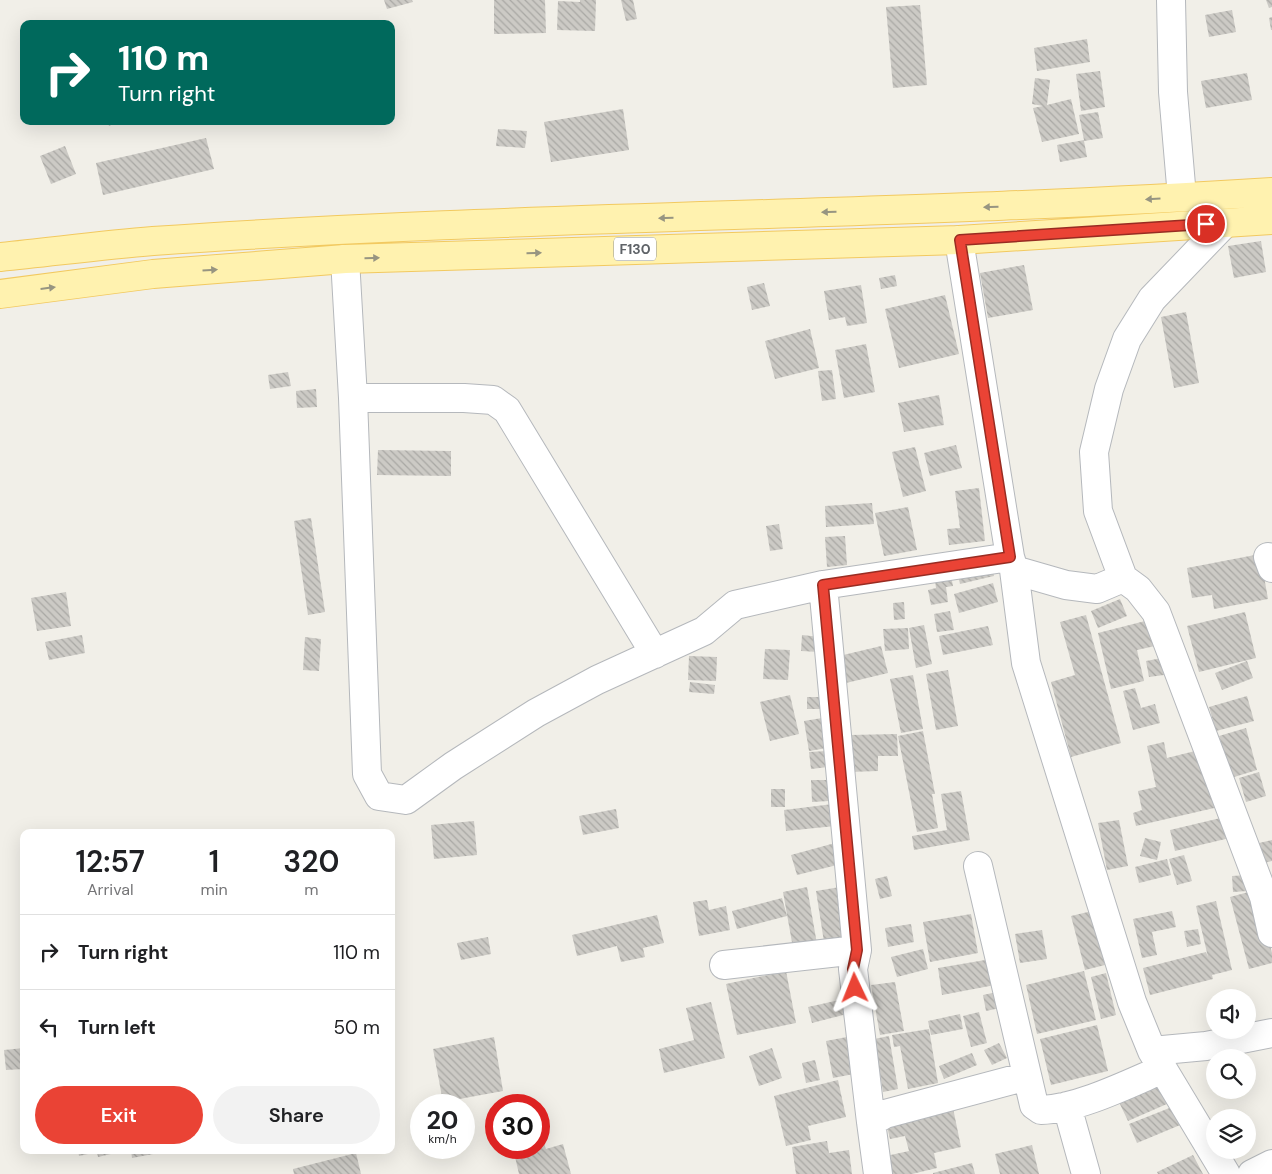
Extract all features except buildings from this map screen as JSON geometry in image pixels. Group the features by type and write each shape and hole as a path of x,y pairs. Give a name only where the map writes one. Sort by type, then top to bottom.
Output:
{"main road":[{"name":"F130","path":"0,257 150,242 238,236 488,224 1012,206 1272,192"},
{"name":"F130","path":"0,294 153,274 345,259 960,240 1272,220"}],"street":[{"path":"1171,0 1173,92 1182,197"},
{"path":"1225,223 1152,299 1127,339 1108,389 1094,452 1097,501 1098,511 1123,578 1138,589 1156,612 1264,897 1272,933"},
{"path":"960,240 1012,563 1026,663 1132,1002 1157,1060 1226,1174"},
{"path":"345,259 353,398 368,774 380,796 406,800 453,766 536,713 597,680 704,631 735,605 823,585 1012,563 1066,585 1097,589 1123,578"},
{"path":"353,398 464,398 493,400 507,410 655,654"},
{"path":"823,585 857,950 853,969 878,1174"},
{"path":"978,866 1034,1105 1041,1110 1052,1110 1104,1094 1157,1060 1206,1046 1272,1033"},
{"path":"724,965 857,950"},
{"path":"871,1122 885,1114 1027,1076"},
{"path":"1067,1106 1086,1174"},
{"path":"1252,1174 1272,1164"}],"route":[{"path":"855,988 853,969 857,950 823,585 1010,557 960,240 1206,224"}]}
